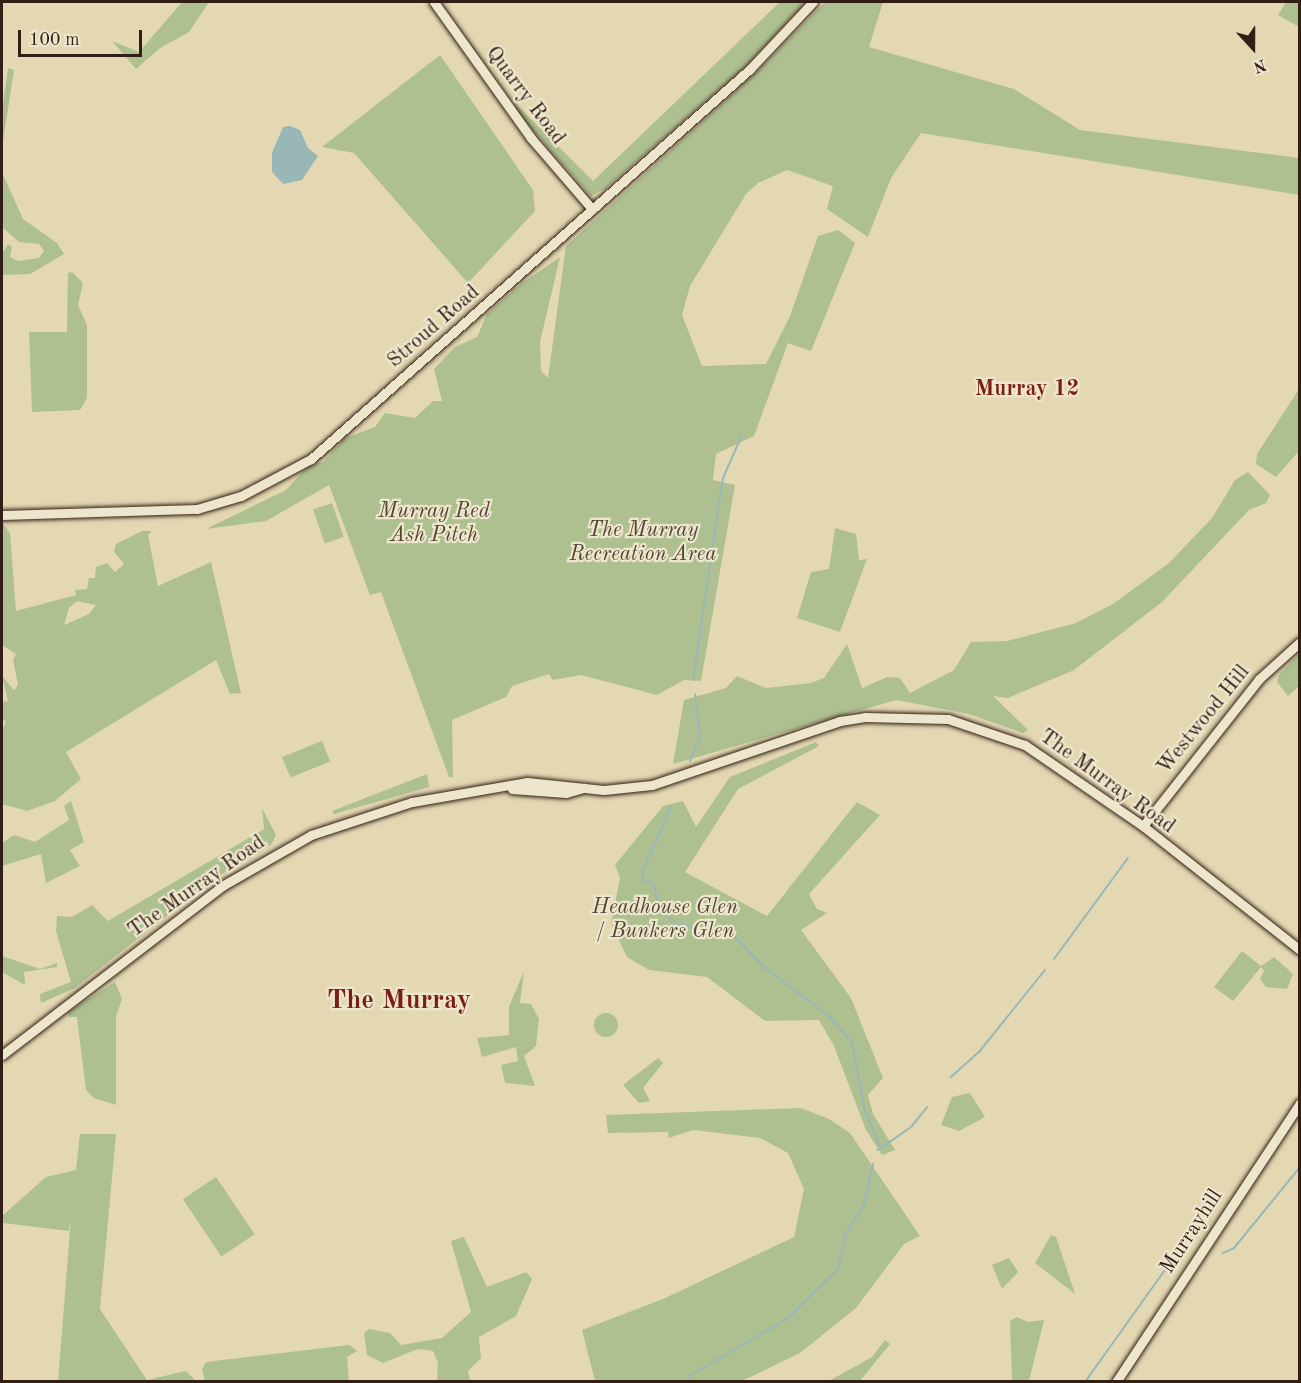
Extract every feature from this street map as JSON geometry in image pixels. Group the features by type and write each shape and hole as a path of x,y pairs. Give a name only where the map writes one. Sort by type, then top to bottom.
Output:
{"street":[{"name":"Quarry Road","path":"434,2 531,138 592,209"},
{"name":"Stroud Road","path":"2,515 164,512 242,496 311,459 750,69 813,2"},
{"name":"Westwood Hill","path":"1143,826 1259,679 1299,642"},
{"name":"The Murray Road","path":"2,1055 265,858 311,835 412,802 508,788 566,793 587,788 604,790 677,779 840,721 904,716 948,719 1025,745 1143,826 1299,950"},
{"name":"Murrayhill","path":"1116,1382 1299,1103"}],"green space":[{"path":"182,2 209,2 189,32 160,48 136,69 112,41 139,52"},
{"path":"780,2 806,2 747,65 606,188 591,196 517,112 515,103 593,181"},
{"path":"825,2 883,2 869,47 1014,89 1080,130 1299,158 1299,195 921,133 891,178 868,237 827,209 833,186 787,170 758,183 746,194 690,286 682,315 702,366 766,364 790,316 818,236 838,230 855,243 811,351 788,343 754,436 716,454 713,480 735,485 701,681 684,680 657,695 581,675 553,680 549,674 512,686 506,697 452,720 453,777 449,777 381,592 370,595 329,485 266,521 206,529 286,490 308,466 323,462 345,438 375,427 385,413 415,418 433,401 442,401 434,369 455,347 477,337 487,314 521,284 560,257 540,342 541,371 548,378 566,246 758,71"},
{"path":"1286,2 1299,2 1299,27 1278,15"},
{"path":"440,55 533,190 535,211 468,283 354,153 322,147"},
{"path":"8,68 14,70 2,148 2,112"},
{"path":"2,172 23,219 57,243 64,254 30,274 2,275 2,254 8,244 12,247 10,257 18,261 39,258 44,251 39,244 19,242 2,227"},
{"path":"72,272 83,283 78,305 87,325 87,398 80,410 32,412 29,332 67,332 68,273"},
{"path":"1299,389 1299,451 1276,477 1256,464 1257,454"},
{"path":"1248,472 1270,495 1266,503 1249,510 1162,602 1074,670 1008,698 993,696 1028,730 1023,733 969,714 896,700 673,764 684,700 726,688 737,676 766,688 811,683 824,678 847,644 862,688 887,677 900,678 910,693 954,670 971,642 1007,641 1076,623 1113,604 1169,563 1212,518 1235,480"},
{"path":"332,503 344,537 325,544 313,510"},
{"path":"2,522 10,533 16,611 76,595 75,590 87,589 89,578 95,578 96,567 107,563 115,572 124,564 114,552 116,544 142,531 152,531 148,535 158,586 211,562 241,693 230,694 216,660 66,752 81,779 55,801 27,811 2,804 2,731 6,721 2,720 2,702 8,701 2,676 14,690 18,685 13,660 16,654 2,645","holes":["77,601 96,605 89,614 64,625 69,608"]},
{"path":"835,528 856,534 859,560 867,559 840,632 797,618 811,572 829,569"},
{"path":"1299,654 1299,686 1288,696 1277,682 1279,675"},
{"path":"322,741 330,761 290,778 282,757"},
{"name":"Headhouse Glen / Bunkers Glen","path":"816,742 819,746 738,789 685,872 767,916 857,802 880,815 809,894 817,909 827,913 801,930 851,998 883,1078 868,1095 873,1114 895,1150 882,1155 866,1130 834,1046 819,1020 765,1021 707,977 649,970 627,957 611,923 620,878 615,865 663,806 683,801 696,827 730,777"},
{"path":"427,774 429,787 334,814 332,811"},
{"path":"71,801 84,842 70,850 80,866 46,883 41,854 2,866 2,843 14,835 35,842 69,820 64,806"},
{"path":"262,808 276,835 271,845 215,878 75,988 41,1003 40,994 71,982 56,931 57,916 72,917 92,905 108,921 264,829"},
{"path":"1242,951 1261,966 1274,957 1293,974 1287,989 1266,987 1260,979 1264,971 1261,967 1233,1001 1214,987"},
{"path":"2,956 40,969 57,963 57,967 24,972 25,985 2,972"},
{"path":"524,971 520,1003 531,1004 539,1019 536,1046 524,1056 535,1086 505,1083 501,1065 518,1061 516,1047 482,1057 477,1038 509,1035 509,1007"},
{"path":"115,982 122,999 116,1016 116,1105 94,1098 86,1090 77,1017 69,1017 68,1012"},
{"path":"606,1013 615,1016 618,1025 615,1034 606,1037 597,1034 594,1025 597,1016"},
{"path":"658,1058 663,1063 643,1088 650,1101 639,1103 623,1085"},
{"path":"970,1093 985,1117 959,1131 941,1125 952,1097"},
{"path":"801,1108 829,1119 850,1133 920,1236 904,1244 856,1308 800,1353 742,1381 595,1381 582,1330 663,1299 794,1237 804,1189 788,1153 760,1138 693,1130 669,1138 668,1132 608,1133 606,1115"},
{"path":"80,1134 116,1134 100,1309 147,1380 186,1371 196,1381 58,1381 71,1218 69,1231 3,1223 2,1216 46,1177 76,1170"},
{"path":"216,1177 255,1234 221,1257 183,1199"},
{"path":"1051,1235 1056,1237 1075,1294 1035,1263"},
{"path":"464,1237 487,1287 526,1272 532,1279 516,1316 479,1337 481,1358 468,1371 470,1381 437,1381 438,1363 433,1351 418,1349 383,1363 367,1355 364,1333 369,1329 390,1333 401,1345 442,1338 471,1312 451,1241"},
{"path":"1009,1258 1018,1272 1002,1289 992,1265"},
{"path":"1017,1317 1028,1322 1044,1320 1029,1381 1012,1381 1010,1321"},
{"path":"885,1340 890,1344 860,1381 829,1381 872,1357"},
{"path":"349,1345 357,1351 347,1357 349,1381 205,1381 202,1369 206,1362"}],"water":[{"path":"290,126 300,130 308,148 318,156 302,180 283,184 272,172 272,153 283,127"}],"waterway":[{"path":"693,680 723,478 742,435"},
{"path":"690,761 700,737 695,694"},
{"path":"671,807 642,872 643,880 654,884 659,909 677,924 733,935 765,968 829,1016 852,1042 864,1108 881,1148 877,1150"},
{"path":"1054,959 1128,858"},
{"path":"951,1077 979,1052 1045,970"},
{"path":"881,1148 911,1127 927,1107"},
{"path":"687,1382 689,1376 787,1319 838,1269 845,1235 864,1205 873,1164"},
{"path":"1223,1253 1234,1248 1300,1167"},
{"path":"1085,1382 1172,1260"}],"district":[{"name":"Murray 12","path":"1027,390"},
{"name":"The Murray","path":"399,1001"}],"park label":[{"name":"Murray Red Ash Pitch","path":"434,524"},
{"name":"The Murray Recreation Area","path":"643,543"}]}
